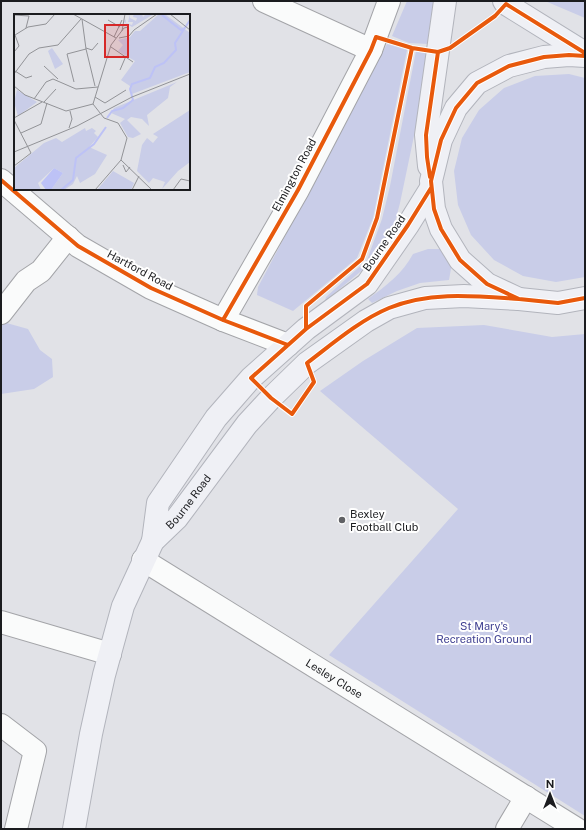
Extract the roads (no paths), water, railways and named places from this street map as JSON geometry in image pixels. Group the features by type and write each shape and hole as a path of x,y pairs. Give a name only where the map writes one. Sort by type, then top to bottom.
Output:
{"main road":[{"path":"445,1 426,135 427,158 434,208 441,229 460,260 487,284 519,299"},
{"path":"504,1 506,4 585,53"},
{"path":"431,184 441,140 456,108 478,83 509,66 544,57 569,55 585,56"},
{"name":"Bourne Road","path":"74,829 91,734 104,675 123,606 148,550 158,503 216,418 251,378 306,329 366,284 408,225 431,184"},
{"name":"Bourne Road","path":"148,550 177,518 247,424 271,398 307,363 366,321 389,308 425,298 464,296 558,303 585,298"}],"street":[{"path":"264,1 371,50"},
{"name":"Elmington Road","path":"223,320 298,190 371,50 389,1"},
{"name":"Hartford Road","path":"1,180 78,246 150,288 223,320 288,345"},
{"path":"1,313 26,281 41,270 68,237"},
{"name":"Lesley Close","path":"148,550 577,829"},
{"path":"1,622 110,654"},
{"path":"1,725 34,751 16,829"},
{"path":"507,829 526,797"}],"place":[{"name":"Bexley Football Club","path":"342,520"}],"park label":[{"name":"St Mary's Recreation Ground","path":"484,632"}]}
